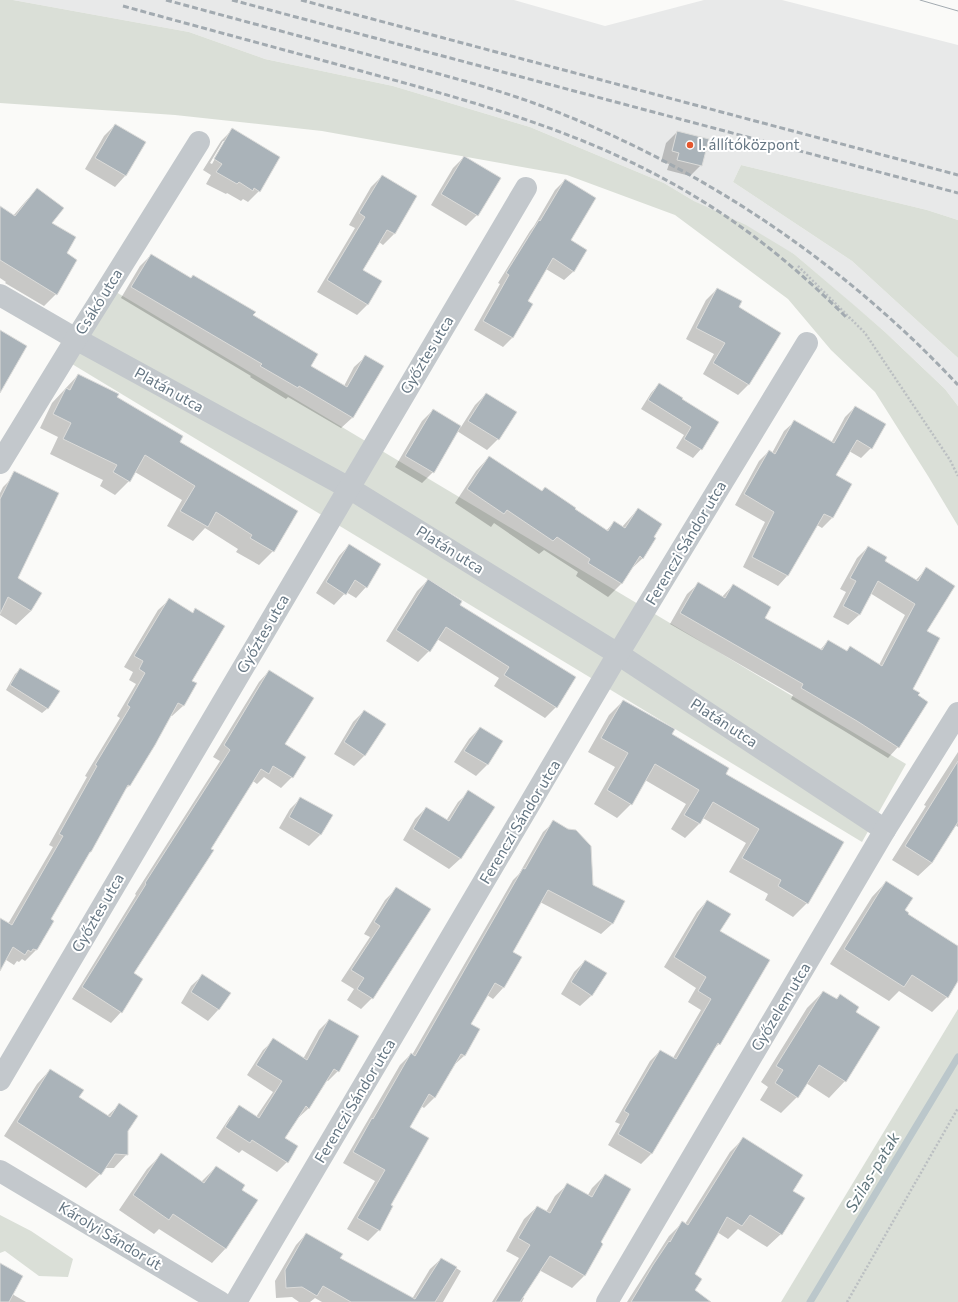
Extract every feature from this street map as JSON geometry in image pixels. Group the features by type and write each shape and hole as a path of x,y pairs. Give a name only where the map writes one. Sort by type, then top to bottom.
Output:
{"street":[{"name":"Csákó utca","path":"0,463 199,142"},
{"name":"Győztes utca","path":"0,1080 526,188"},
{"name":"Platán utca","path":"0,294 76,339 348,488 618,654 886,830"},
{"name":"Ferenczi Sándor utca","path":"236,1302 618,654 807,343"},
{"name":"Győzelem utca","path":"607,1302 886,830 958,713"},
{"name":"Károlyi Sándor út","path":"0,1171 220,1302"}],"path":[{"path":"798,266 865,333 950,460 958,476"},
{"path":"846,1302 958,1108"}],"shaded area":[{"path":"0,0 13,0 189,32 265,59 393,86 530,127 664,183 694,201 746,225 794,254 854,305 945,389 958,406 958,526 875,392 831,350 788,299 675,215 567,175 322,131 175,115 0,103"},
{"path":"13,0 514,0 605,26 704,0 782,0 958,45 958,220 927,210 741,165 733,182 852,261 958,358 958,406 945,389 885,332 794,254 694,201 664,183 530,127 393,86 265,59 189,32"},
{"path":"741,165 927,210 958,220 958,358 852,261 733,182"},
{"path":"116,292 906,764 862,842 72,364"},
{"path":"958,1009 958,1302 781,1302"},
{"path":"0,1215 31,1231 73,1259 68,1277 39,1276 5,1251 0,1253"}],"building":[{"path":"115,124 146,142 126,176 95,158"},
{"path":"232,128 280,157 260,192 254,188 253,191 239,182 237,184 216,172 222,164 214,159"},
{"name":"I. állítóközpont","path":"677,131 709,139 702,166 677,160 679,153 672,151"},
{"path":"464,156 501,178 478,216 441,194"},
{"path":"382,175 417,196 395,234 387,230 363,270 382,281 368,305 327,280 365,217 359,213"},
{"path":"565,179 596,198 571,240 587,250 574,272 553,258 528,301 533,304 513,338 483,321 509,275 506,273"},
{"path":"37,188 64,208 52,223 76,237 67,253 77,260 57,295 0,260 0,206 15,216"},
{"path":"151,254 191,278 193,275 256,312 253,315 318,354 311,366 347,387 365,355 384,366 353,418 299,386 298,388 260,366 262,364 131,287"},
{"path":"717,288 742,301 739,307 781,333 749,385 713,363 725,343 696,328"},
{"path":"0,330 27,346 0,393"},
{"path":"78,374 119,394 117,397 183,436 180,442 298,511 274,552 250,538 252,535 216,512 208,527 180,511 195,486 145,455 130,482 113,472 117,465 63,439 71,423 53,414 66,388 70,390"},
{"path":"659,383 719,422 702,450 684,439 691,427 648,400"},
{"path":"486,393 517,412 499,440 468,421"},
{"path":"855,406 886,424 872,449 857,440 836,475 852,484 833,518 824,514 788,576 752,557 774,512 744,494 769,450 775,454 794,420 834,443"},
{"path":"433,409 461,426 434,473 405,456"},
{"path":"489,456 542,491 545,487 608,531 614,521 625,528 638,508 662,524 654,537 656,538 643,559 640,556 622,584 588,563 590,559 557,537 553,541 507,510 504,514 467,489"},
{"path":"14,471 59,493 18,578 42,593 31,611 8,597 0,614 0,499"},
{"path":"349,544 381,564 367,588 355,580 346,595 326,582"},
{"path":"868,546 887,557 885,561 918,581 926,567 955,586 927,631 940,638 913,689 920,693 918,695 928,702 899,748 801,688 803,684 680,613 698,582 725,598 733,584 771,607 765,618 822,650 828,640 847,651 850,646 882,666 915,604 878,581 860,615 843,606 856,581 850,578"},
{"path":"428,579 462,601 460,605 576,677 557,708 504,675 509,667 446,627 430,652 396,630"},
{"path":"169,598 193,613 195,608 225,626 192,681 197,683 184,706 178,703 130,786 128,785 91,852 51,919 54,921 37,950 33,949 31,952 28,950 25,955 13,947 0,971 0,918 12,925 63,836 59,834 97,766 95,765 130,707 127,705 145,673 139,669 143,661 134,656"},
{"path":"20,668 60,691 48,709 10,685"},
{"path":"269,670 314,698 285,744 306,757 293,778 273,766 269,774 261,769 211,849 214,850 134,973 143,979 122,1013 82,987 146,884 145,883 230,750 224,745"},
{"path":"623,700 675,729 672,734 729,768 726,774 844,842 808,904 778,886 781,880 742,858 759,829 713,802 700,824 684,815 699,790 655,764 632,805 607,790 628,753 601,738"},
{"path":"364,710 386,724 365,756 344,742"},
{"path":"480,727 503,741 488,765 464,751"},
{"path":"958,761 958,822 932,863 905,846"},
{"path":"468,790 495,807 461,859 413,829 426,807 449,821"},
{"path":"300,797 333,815 321,835 289,817"},
{"path":"553,820 568,829 576,830 591,846 593,885 625,901 613,924 548,890 513,952 522,957 504,988 495,983 471,1024 480,1029 465,1056 461,1054 435,1098 429,1094 410,1127 429,1138 391,1205 393,1206 380,1231 357,1218 385,1170 353,1152 411,1053 415,1056 523,868 525,869"},
{"path":"886,881 913,898 905,910 909,913 908,914 958,946 958,981 948,998 912,975 904,987 844,949"},
{"path":"396,887 431,909 373,999 357,989 364,978 351,970 380,926 374,922"},
{"path":"707,900 731,914 720,931 770,960 720,1045 718,1043 652,1154 618,1134 629,1114 624,1111 660,1050 676,1059 711,999 698,991 706,977 674,957"},
{"path":"585,960 607,973 592,996 571,982"},
{"path":"202,974 231,993 219,1010 191,992"},
{"path":"823,991 837,999 840,994 859,1007 856,1012 880,1027 846,1082 819,1065 798,1098 775,1083 783,1070 776,1066"},
{"path":"329,1019 359,1036 339,1072 334,1069 309,1109 306,1106 285,1138 298,1146 288,1163 252,1140 250,1143 225,1127 239,1105 259,1118 282,1081 256,1065 273,1038 307,1060"},
{"path":"50,1069 84,1090 79,1097 110,1117 119,1103 138,1116 128,1131 128,1155 115,1154 101,1175 17,1122"},
{"path":"743,1137 803,1175 793,1191 805,1198 782,1235 750,1215 742,1226 727,1217 695,1274 702,1279 695,1290 711,1302 631,1302 682,1221 688,1225"},
{"path":"161,1153 204,1183 216,1166 245,1185 242,1190 258,1200 226,1249 173,1214 169,1220 133,1195"},
{"path":"605,1174 631,1189 601,1242 603,1244 585,1276 550,1256 520,1302 495,1302 530,1245 518,1238 537,1206 550,1213 567,1183 592,1197"},
{"path":"306,1233 343,1254 340,1258 415,1299 441,1258 457,1267 435,1302 351,1302 323,1286 317,1296 302,1287 286,1288 285,1270"},
{"path":"0,1263 23,1276 9,1302 0,1302"}],"waterway":[{"name":"Szilas-patak","path":"810,1302 958,1057"}],"tram line":[{"path":"920,0 958,11"}],"railway":[{"path":"166,0 508,94 605,132 661,159 716,190 768,223 819,260 868,299 914,341 958,385"},
{"path":"232,0 958,193"},
{"path":"301,0 958,175"},
{"path":"123,6 456,98 497,110 578,139 656,175 715,209 755,237 794,268 848,319"}],"place":[{"name":"I. állítóközpont","path":"690,145"}]}
